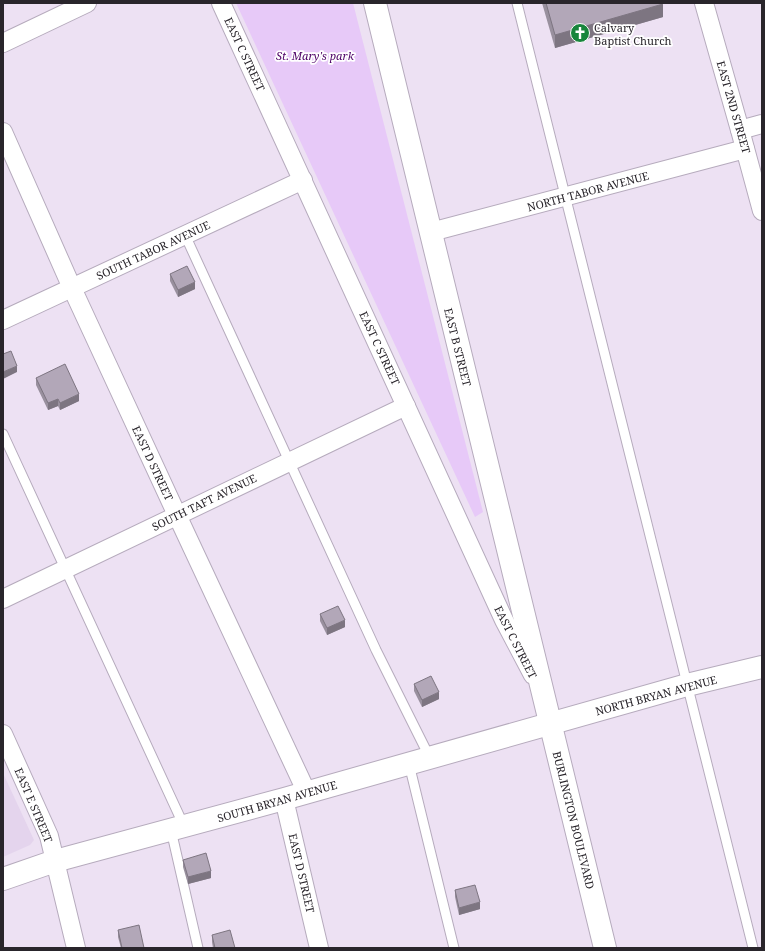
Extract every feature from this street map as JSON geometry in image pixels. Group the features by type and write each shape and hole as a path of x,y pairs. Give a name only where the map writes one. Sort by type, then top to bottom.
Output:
{"street":[{"path":"3,43 87,3"},
{"name":"EAST C STREET","path":"221,3 504,620 542,692"},
{"name":"EAST B STREET","path":"375,3 542,692"},
{"name":"EAST 2ND STREET","path":"704,3 762,211"},
{"path":"740,130 762,124"},
{"name":"EAST D STREET","path":"3,132 72,288 306,793"},
{"name":"NORTH TABOR AVENUE","path":"431,232 745,149"},
{"name":"SOUTH TABOR AVENUE","path":"3,320 303,180"},
{"name":"SOUTH TAFT AVENUE","path":"3,599 406,406"},
{"name":"NORTH BRYAN AVENUE","path":"550,724 687,685 762,668"},
{"name":"BURLINGTON BOULEVARD","path":"542,692 604,948"},
{"name":"SOUTH BRYAN AVENUE","path":"3,879 56,861 306,793 550,724"},
{"name":"EAST E STREET","path":"3,734 49,836 76,948"},
{"name":"EAST D STREET","path":"284,799 319,948"}],"lane":[{"path":"517,3 753,948"},
{"path":"185,235 376,650 430,758"},
{"path":"3,434 65,568 178,828 198,948"},
{"path":"409,764 454,948"}],"shaded area":[{"path":"3,773 34,840 30,845 3,857"}],"green space":[{"name":"St. Mary's park","path":"236,3 353,3 483,512 475,517"}],"building":[{"path":"546,3 662,3 663,4 555,35"},
{"path":"187,266 195,282 178,290 170,274"},
{"path":"11,351 17,366 3,372 3,354"},
{"path":"65,364 79,394 60,403 58,399 48,403 36,378"},
{"path":"338,606 345,620 327,628 320,614"},
{"path":"431,676 439,692 422,700 414,684"},
{"path":"206,853 211,871 188,877 183,860"},
{"path":"475,885 480,902 459,908 455,890"},
{"path":"139,925 144,948 122,948 118,930"},
{"path":"230,930 235,948 215,948 212,935"}],"place":[{"name":"Calvary Baptist Church","path":"580,33"}]}
